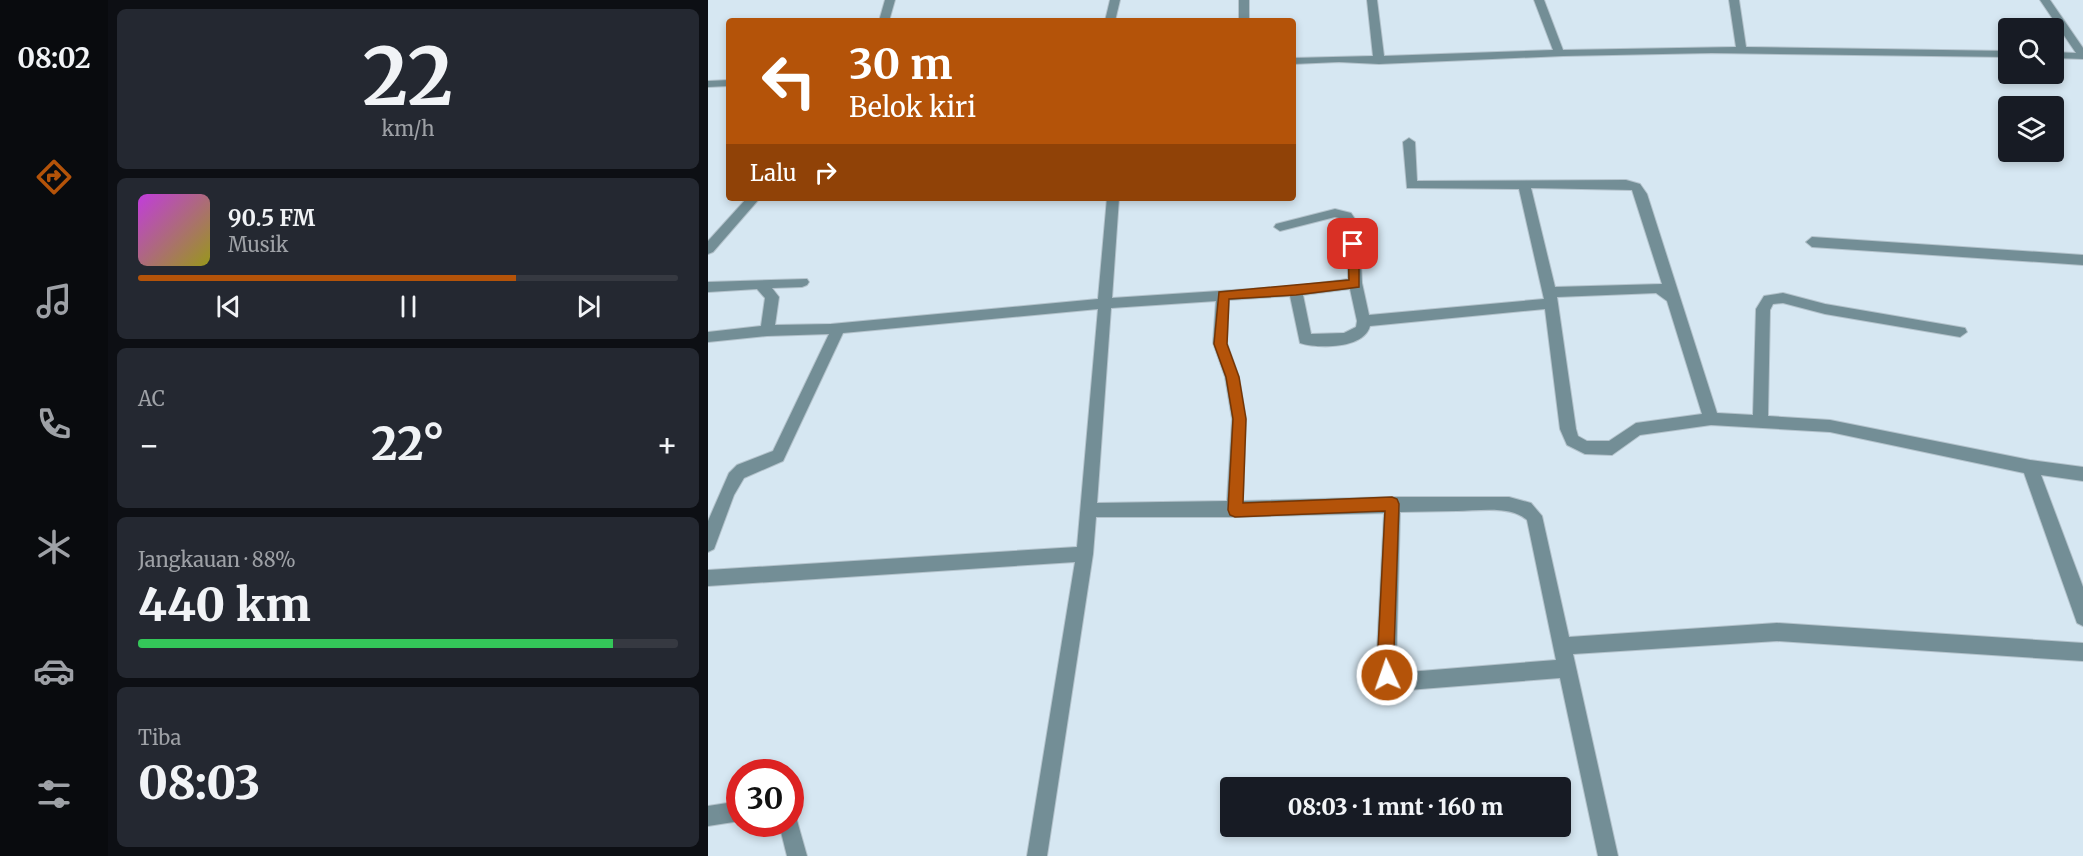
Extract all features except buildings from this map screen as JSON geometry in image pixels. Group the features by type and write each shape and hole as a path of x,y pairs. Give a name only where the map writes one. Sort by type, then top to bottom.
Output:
{"street":[{"path":"885,18 890,0"},
{"path":"1111,18 1115,0"},
{"path":"1244,0 1244,18"},
{"path":"1372,0 1379,61"},
{"path":"1539,0 1559,53"},
{"path":"1734,0 1741,49"},
{"path":"2045,0 2083,56"},
{"path":"1296,61 1347,58 1379,61 1559,53 1741,49 1900,50 1998,54"},
{"path":"2064,55 2083,56"},
{"path":"708,84 726,83"},
{"path":"1409,142 1410,185 1626,184 1636,187 1641,194 1711,419"},
{"path":"1524,185 1551,298 1568,429 1572,440 1585,447 1612,448 1636,429 1711,419 1761,420 1830,426 2030,467 2083,474"},
{"path":"708,249 751,201"},
{"path":"1037,856 1085,554 1113,201"},
{"path":"1280,227 1335,213 1347,216 1353,225 1355,283 1364,321 1361,331 1356,336 1315,342 1305,339 1296,291"},
{"path":"1812,242 2083,260"},
{"path":"708,287 802,282"},
{"path":"708,337 767,331 838,328 1106,303 1296,291 1355,283"},
{"path":"760,284 772,297 767,331"},
{"path":"1364,321 1551,298 1658,288 1673,298"},
{"path":"1223,295 1220,344 1233,377 1239,419 1235,510"},
{"path":"1761,420 1763,309 1769,300 1783,298 1825,309 1960,332"},
{"path":"708,544 734,478 748,468 766,463 778,456 838,328"},
{"path":"2030,467 2079,589 2083,617"},
{"path":"1089,510 1235,510 1392,504 1509,504 1525,508 1534,516 1608,856"},
{"path":"1392,504 1387,675 1408,681 1568,668"},
{"path":"708,578 1085,554"},
{"path":"1564,646 1778,632 2083,652"},
{"path":"708,816 726,813"},
{"path":"792,837 797,856"}],"route":[{"path":"1353,244 1355,283 1296,291 1223,295 1220,344 1233,377 1239,419 1235,510 1392,504 1387,675"}]}
